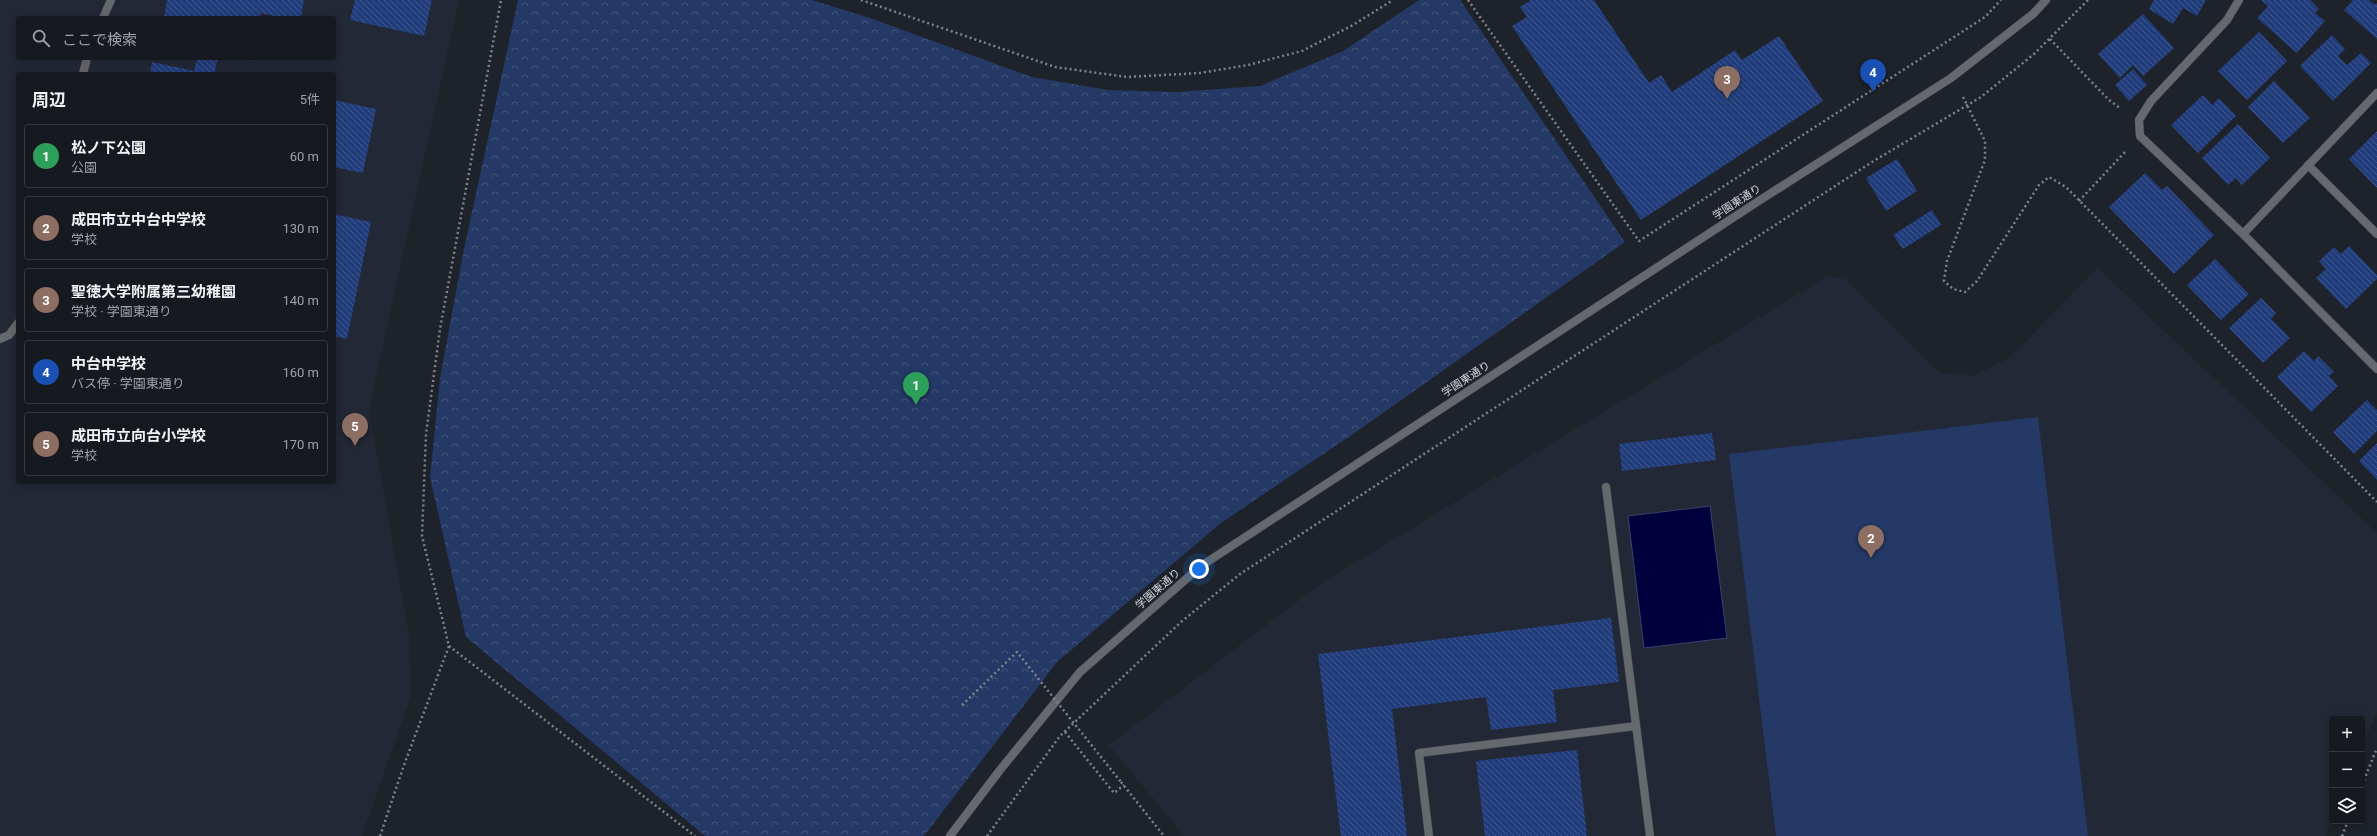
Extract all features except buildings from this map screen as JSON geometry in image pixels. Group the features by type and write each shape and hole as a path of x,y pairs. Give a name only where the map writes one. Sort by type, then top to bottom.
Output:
{"street":[{"path":"105,16 111,0"},
{"name":"学園東通り","path":"950,836 1000,770 1080,672 1201,566 1754,204 1950,78 2033,14 2046,0"},
{"path":"2239,0 2227,20 2151,101 2139,120 2140,136 2243,234 2377,369"},
{"path":"84,72 86,60"},
{"path":"2243,234 2377,93"},
{"path":"2308,165 2377,234"},
{"path":"0,339 9,335 16,326"},
{"path":"1606,487 1650,836"},
{"path":"1429,836 1419,753 1636,726"}],"path":[{"path":"380,836 404,765 449,646 422,536 426,434 440,328 501,0"},
{"path":"861,0 1055,67 1127,77 1200,73 1248,65 1302,51 1353,25 1393,0"},
{"path":"1468,0 1638,241 1985,17 2001,0"},
{"path":"987,836 1065,731 1181,622 1240,574 1858,170 1981,97 2050,39 2088,0"},
{"path":"2050,39 2109,100"},
{"path":"1950,78 1968,105 1985,141 1985,160 1947,261 1944,281 1953,289 1966,292 1977,281 2039,185 2050,177 2066,187 2078,201 2377,502"},
{"path":"2078,201 2140,136"},
{"path":"449,646 695,836"},
{"path":"962,705 1017,652 1164,836"},
{"path":"1065,731 1114,793 1124,785"},
{"path":"2365,778 2377,748"},
{"path":"2342,836 2347,824"}],"shaded area":[{"path":"0,0 459,0 369,409 409,635 411,696 362,836 0,836"},
{"path":"2098,268 2377,533 2377,712 2365,741 2365,716 2329,716 2330,824 2325,836 1184,836 1109,745 1323,582 1828,276 1845,279 1939,372 1972,376 2009,358"},
{"path":"1710,506 1727,638 1644,648 1628,516"}],"green space":[{"path":"518,0 812,0 870,18 1032,77 1108,90 1178,92 1260,86 1343,51 1419,0 1460,0 1625,242 1356,432 1221,523 1057,662 924,836 705,836 466,637 430,477 440,378 464,249"},
{"path":"2038,417 2088,836 1776,836 1729,454"}],"place":[{"name":"中台中学校","path":"1873,92"},
{"name":"聖徳大学附属第三幼稚園","path":"1727,99"},
{"name":"松ノ下公園","path":"916,405"},
{"name":"成田市立向台小学校","path":"355,446"},
{"name":"成田市立中台中学校","path":"1871,558"}]}
